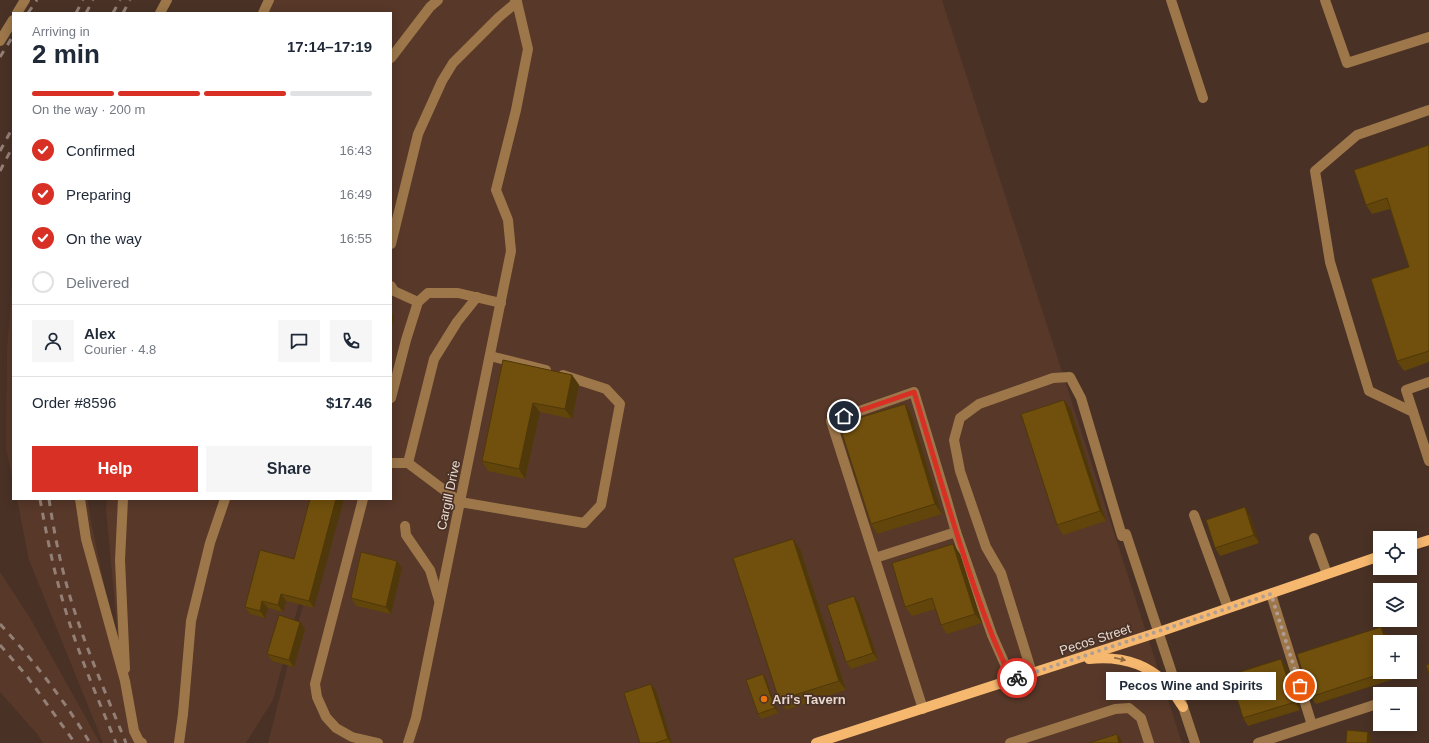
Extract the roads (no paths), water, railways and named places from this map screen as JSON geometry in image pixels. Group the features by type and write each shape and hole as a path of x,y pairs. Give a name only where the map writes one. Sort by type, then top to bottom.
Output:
{"main road":[{"path":"1417,544 1429,540"},
{"name":"Pecos Street","path":"816,743 1159,632 1373,558"},
{"path":"1067,661 1104,657 1117,658 1139,665 1152,671 1165,682 1183,707"}],"street":[{"path":"18,12 25,0"},
{"path":"161,12 167,0"},
{"path":"263,12 269,0"},
{"path":"392,57 430,7 438,0"},
{"path":"1171,0 1203,98"},
{"path":"1325,0 1347,63 1429,38"},
{"path":"392,240 418,134 442,81 453,62 516,1"},
{"name":"Cargill Drive","path":"408,743 416,718 511,251 508,220 496,190 516,110 528,49 516,1"},
{"path":"0,41 12,22"},
{"path":"1413,412 1369,392 1330,262 1314,171 1357,135 1429,110"},
{"path":"392,288 394,291 418,302"},
{"path":"392,394 406,340 418,302 428,293 458,293 500,303"},
{"path":"408,463 434,359 457,322 477,298"},
{"path":"392,463 408,463 460,502 584,523 601,505 620,404 606,389 543,369 490,356"},
{"path":"1032,673 1001,573 986,547 960,471 954,440 960,418 979,404 1053,378 1070,377 1081,398 1124,535 1159,632 1195,743"},
{"path":"1429,382 1406,390 1429,461"},
{"path":"923,709 831,421 914,392 956,532 992,636 1012,680"},
{"path":"80,500 86,539 125,681 134,731 139,741 142,743"},
{"path":"123,500 120,560 126,658 125,681"},
{"path":"179,743 191,621 210,543 225,500"},
{"path":"363,500 315,684 317,697 326,717 336,728 352,737 378,743"},
{"path":"1194,515 1228,608"},
{"path":"405,526 406,535 430,570 439,602"},
{"path":"875,558 956,532"},
{"path":"1314,538 1327,574"},
{"path":"1271,594 1312,725"},
{"path":"1258,743 1373,706"},
{"path":"1010,743 1115,709 1129,708 1141,718 1149,743"}],"railway":[{"path":"29,12 37,0"},
{"path":"77,12 83,0"},
{"path":"87,12 93,0"},
{"path":"114,12 120,0"},
{"path":"124,12 130,0"},
{"path":"0,57 12,38"},
{"path":"0,151 12,129"},
{"path":"0,171 12,148"},
{"path":"40,500 45,528 67,615 84,663 116,743"},
{"path":"49,500 58,550 71,600 90,654 126,743"},
{"path":"0,624 48,681 90,743"},
{"path":"0,645 26,675 75,743"}],"place":[{"name":"Pecos Wine and Spirits","path":"1300,686"},
{"name":"Ari's Tavern","path":"764,699"}]}
